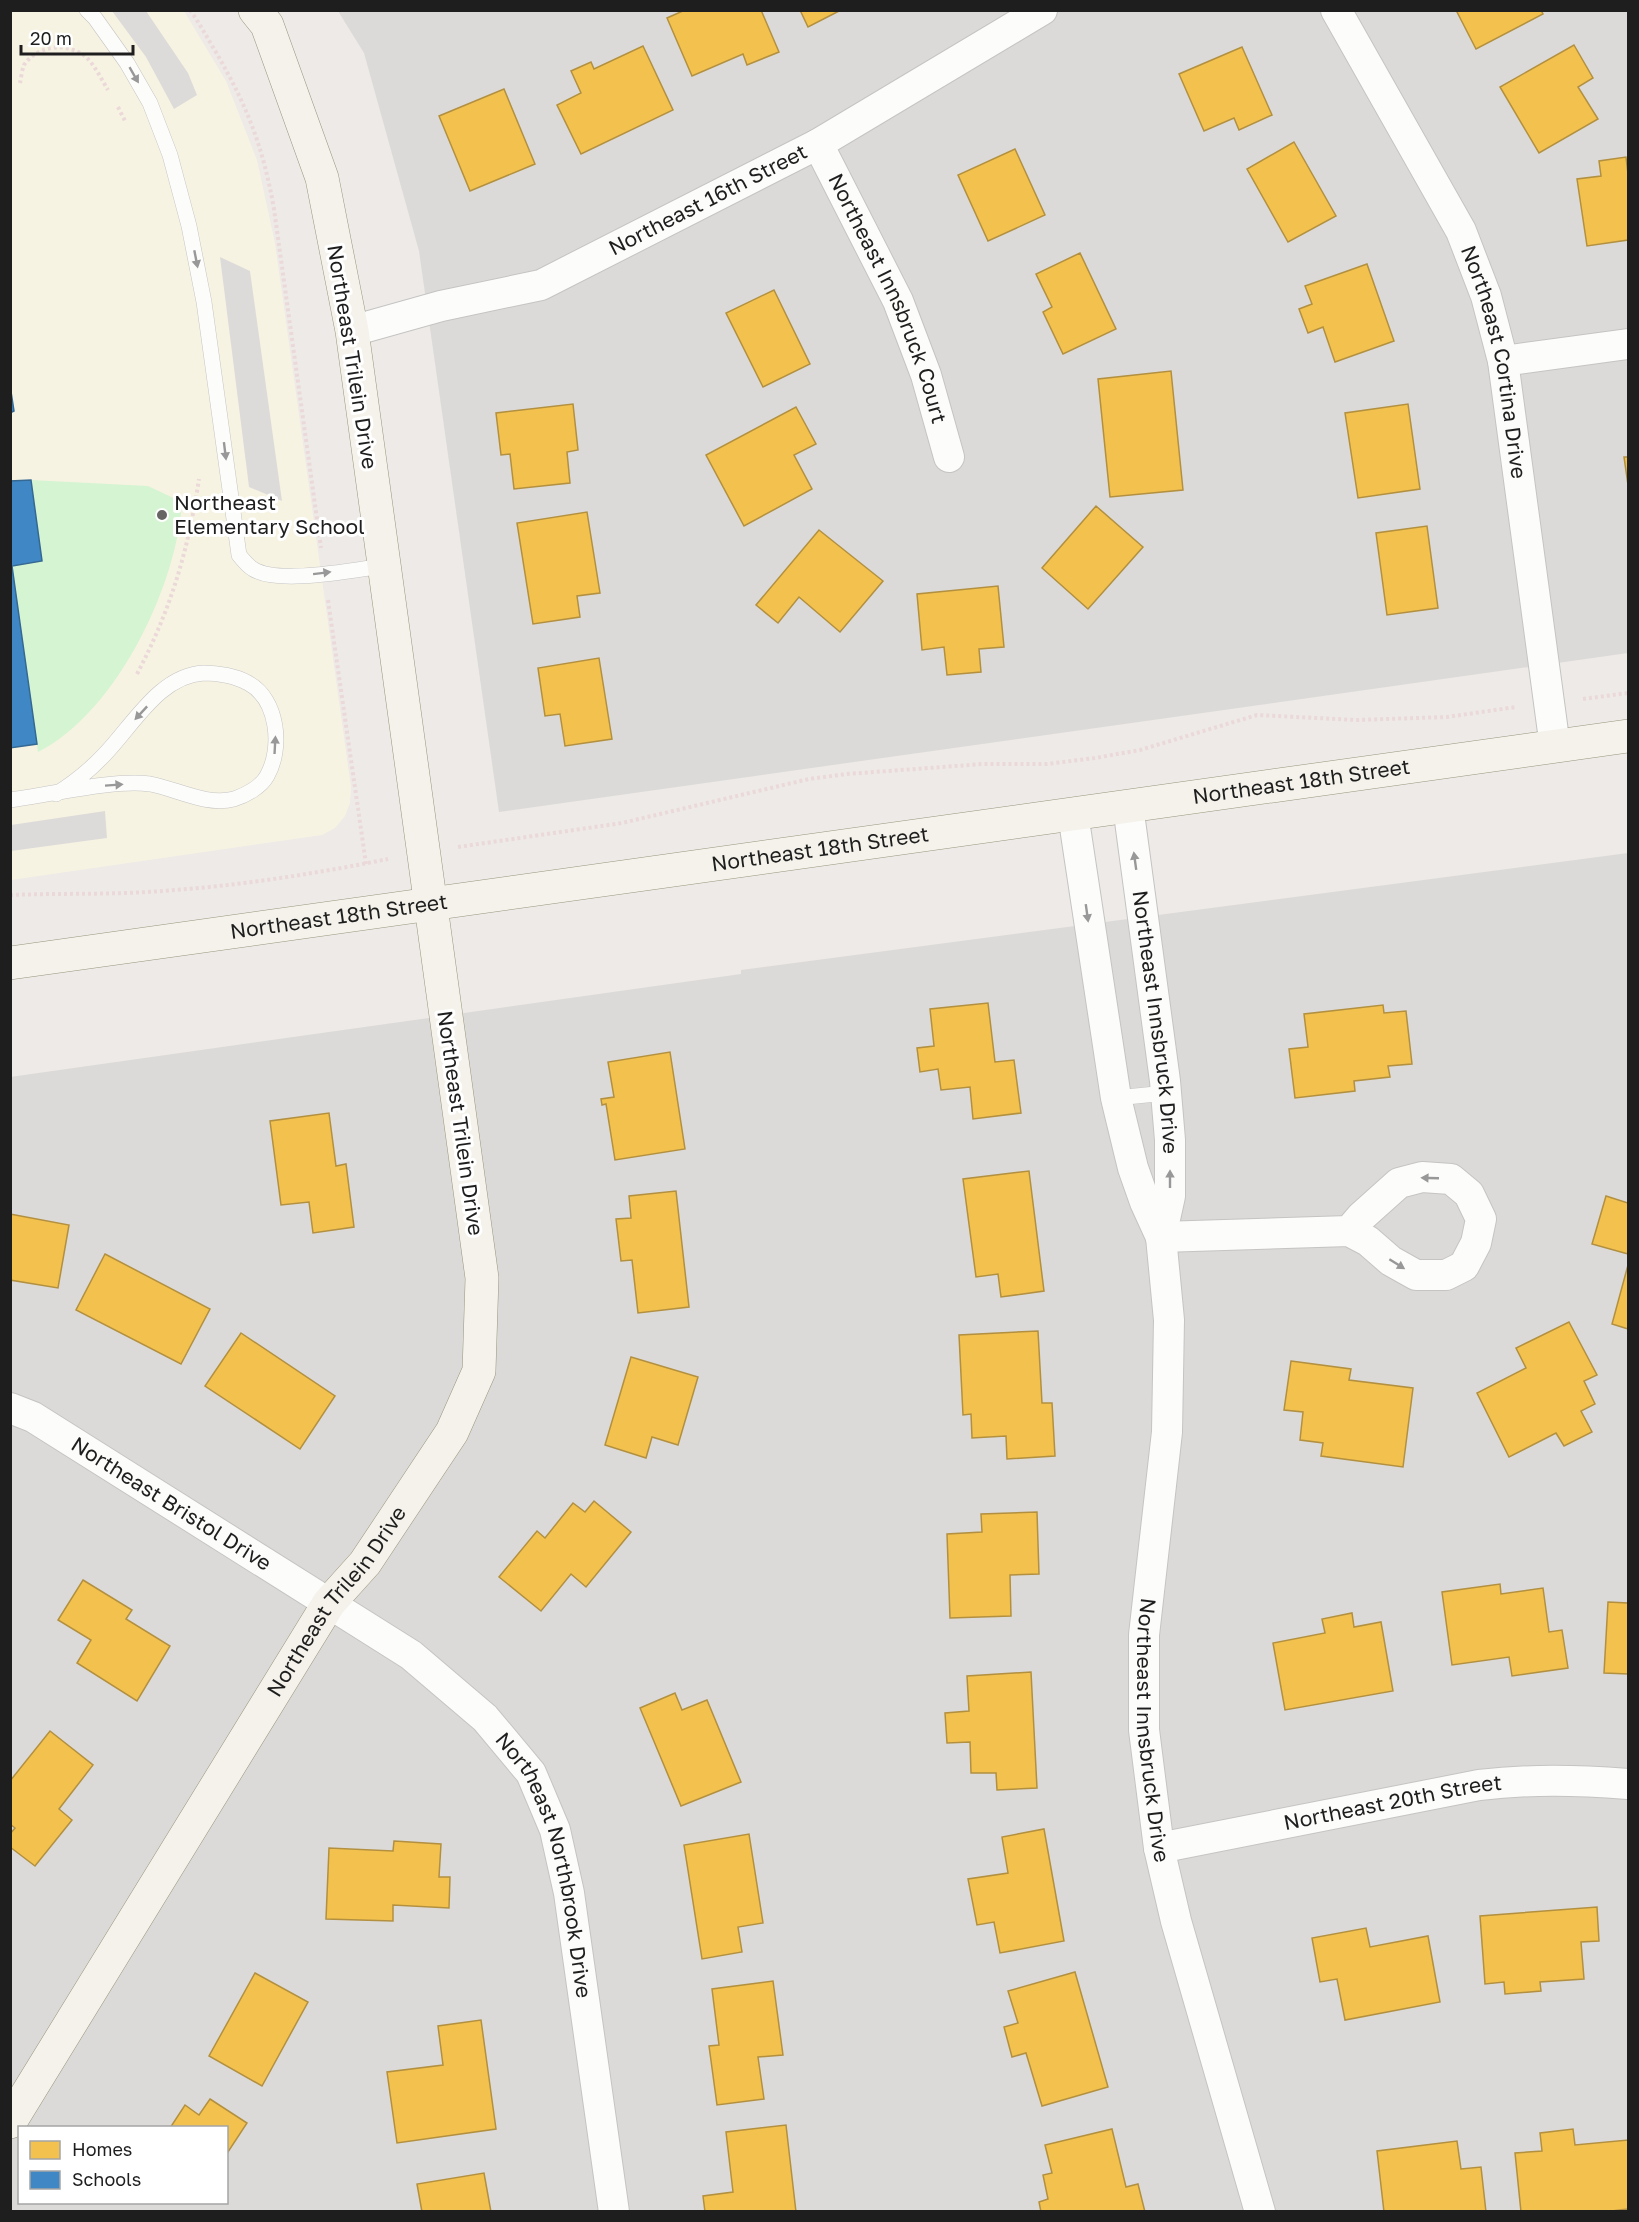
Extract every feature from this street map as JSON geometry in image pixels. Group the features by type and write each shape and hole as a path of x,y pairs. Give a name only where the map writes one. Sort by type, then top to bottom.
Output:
{"street":[{"name":"Northeast Trilein Drive","path":"10,2122 329,1603 365,1563 452,1432 480,1371 482,1278 352,331 322,178 267,24 255,10"},
{"name":"Northeast 16th Street","path":"352,331 441,306 541,285 818,144 1042,10"},
{"name":"Northeast Cortina Drive","path":"1336,10 1461,231 1486,296 1503,361 1555,747"},
{"name":"Northeast Innsbruck Court","path":"818,144 898,301 926,375 949,457"},
{"path":"1503,361 1629,344"},
{"name":"Northeast 18th Street","path":"10,963 1629,736"},
{"name":"Northeast Innsbruck Drive","path":"1128,806 1166,1093 1170,1140 1170,1196 1161,1237 1169,1320 1167,1432 1144,1635 1144,1730 1159,1848 1176,1921 1260,2211"},
{"name":"Northeast Innsbruck Drive","path":"1073,814 1116,1098 1132,1168 1161,1237"},
{"path":"1161,1237 1349,1231"},
{"name":"Northeast Bristol Drive","path":"10,1408 33,1417 329,1603"},
{"name":"Northeast Northbrook Drive","path":"329,1603 419,1662 485,1718 531,1773 555,1830 569,1893 614,2211"},
{"name":"Northeast 20th Street","path":"1159,1848 1479,1785 1523,1780 1572,1780 1629,1784"}],"lane":[{"path":"87,10 127,63 150,103 170,155 189,226 204,302 239,555 252,569 270,575 294,576 383,566"},
{"path":"10,800 56,794 113,785 149,784 213,800 233,799 254,790 267,777 276,751 275,724 267,701 249,683 226,675 203,673 182,677 156,697 105,754 70,785 56,794"},
{"path":"1116,1098 1166,1093"}],"path":[{"path":"190,10 241,96 265,163 274,208 366,864"},
{"path":"20,83 24,66 37,53 55,47 72,48 88,59 111,95"},
{"path":"116,103 129,129"},
{"path":"135,679 151,648 180,570 191,532 199,477 202,499"},
{"path":"10,895 159,892 204,888 622,823 809,779 984,764 1047,764 1095,758 1140,750 1257,715 1356,720 1447,717 1629,693"}],"shaded area":[{"name":"Northeast Elementary School","path":"10,11 184,11 226,81 257,160 275,243 351,787 350,803 345,816 335,828 322,835 11,880"},
{"path":"112,11 146,11 188,73 197,95 174,109 146,57"},
{"path":"338,11 1628,11 1628,653 499,812 419,251 364,53"},
{"path":"220,257 250,271 282,501 249,487"},
{"path":"105,811 107,838 11,851 11,825"},
{"path":"1628,853 1628,2211 11,2211 10,1077 741,974 741,970"}],"green space":[{"path":"31,480 148,486 182,502 178,535 168,571 155,608 137,644 117,678 93,708 66,734 38,752 12,566 42,561"}],"building: Homes":[{"path":"685,10 761,10 779,52 747,65 743,54 692,76 667,18"},
{"path":"800,10 841,10 808,27"},
{"path":"1456,10 1541,10 1543,14 1476,49"},
{"path":"1574,45 1593,78 1578,87 1598,119 1539,153 1500,87"},
{"path":"643,46 673,110 581,154 557,105 581,93 571,71 591,62 594,69"},
{"path":"1242,47 1272,115 1239,130 1234,118 1204,131 1179,74"},
{"path":"504,89 535,164 470,191 439,116"},
{"path":"1294,142 1336,216 1288,242 1247,169"},
{"path":"1015,149 1045,215 988,241 958,175"},
{"path":"1626,157 1628,240 1587,246 1577,179 1601,176 1599,161"},
{"path":"1080,253 1116,329 1063,354 1043,312 1052,307 1036,274"},
{"path":"1367,264 1394,341 1335,362 1323,327 1308,333 1299,309 1312,304 1305,286"},
{"path":"774,290 810,364 763,387 726,313"},
{"path":"1171,371 1183,490 1110,497 1098,379"},
{"path":"573,404 578,450 567,452 570,483 514,489 510,454 501,455 496,413"},
{"path":"1408,404 1420,489 1358,498 1345,413"},
{"path":"796,407 816,444 794,455 812,489 744,526 706,455"},
{"path":"1624,457 1628,457 1628,485"},
{"path":"1096,506 1143,547 1088,609 1042,568"},
{"path":"587,512 600,593 577,596 580,617 533,624 517,523"},
{"path":"1427,526 1438,608 1387,615 1376,533"},
{"path":"819,530 883,581 840,632 799,597 778,623 756,605"},
{"path":"998,586 1004,647 979,649 981,672 947,675 944,647 922,650 917,594"},
{"path":"599,658 612,739 565,746 560,714 545,716 538,668"},
{"path":"988,1003 995,1062 1014,1060 1021,1113 973,1119 970,1087 941,1090 938,1069 920,1072 917,1048 934,1046 930,1009"},
{"path":"1383,1005 1384,1013 1406,1011 1412,1064 1388,1066 1390,1077 1354,1081 1355,1091 1295,1098 1289,1049 1308,1047 1304,1014"},
{"path":"670,1052 685,1149 615,1160 606,1104 602,1105 601,1099 614,1097 608,1062"},
{"path":"329,1113 336,1166 346,1164 354,1227 313,1233 309,1202 281,1205 270,1121"},
{"path":"1029,1171 1044,1291 1001,1297 998,1274 976,1277 963,1179"},
{"path":"676,1191 689,1307 638,1313 632,1260 621,1261 616,1219 631,1218 629,1196"},
{"path":"1606,1196 1628,1203 1628,1254 1592,1244"},
{"path":"10,1214 69,1225 58,1288 10,1280"},
{"path":"105,1254 210,1309 181,1364 76,1310"},
{"path":"1628,1265 1628,1329 1612,1324"},
{"path":"1569,1322 1597,1375 1584,1381 1595,1404 1581,1411 1592,1432 1564,1446 1556,1433 1509,1457 1477,1393 1526,1368 1516,1348"},
{"path":"1038,1331 1042,1403 1052,1403 1055,1456 1007,1459 1006,1436 972,1438 971,1414 963,1415 959,1335"},
{"path":"241,1333 335,1396 300,1449 205,1386"},
{"path":"631,1357 698,1377 678,1445 652,1437 646,1458 605,1445"},
{"path":"1291,1361 1351,1369 1349,1380 1413,1388 1403,1467 1321,1456 1323,1443 1300,1440 1303,1412 1284,1410"},
{"path":"594,1501 631,1532 586,1587 571,1574 541,1611 499,1577 537,1531 545,1538 573,1503 585,1512"},
{"path":"1037,1512 1039,1574 1010,1575 1011,1616 950,1618 947,1534 982,1532 981,1514"},
{"path":"83,1580 132,1610 126,1619 170,1646 137,1701 77,1663 91,1640 58,1620"},
{"path":"1500,1584 1501,1594 1543,1588 1549,1632 1562,1630 1568,1668 1512,1676 1509,1657 1452,1665 1442,1592"},
{"path":"1608,1602 1628,1603 1628,1674 1604,1673"},
{"path":"1352,1613 1354,1627 1381,1622 1393,1691 1285,1710 1273,1643 1325,1633 1322,1619"},
{"path":"1031,1672 1037,1788 997,1790 996,1773 971,1773 970,1742 947,1743 945,1713 969,1711 967,1676"},
{"path":"675,1693 682,1710 707,1700 741,1782 681,1806 640,1708"},
{"path":"50,1731 93,1765 59,1809 72,1820 35,1866 10,1847 10,1834 15,1828 10,1824 10,1781"},
{"path":"1044,1829 1064,1941 1000,1953 994,1922 977,1925 968,1879 1008,1873 1002,1837"},
{"path":"749,1834 763,1923 738,1927 742,1952 702,1959 684,1845"},
{"path":"394,1841 441,1844 439,1877 450,1877 449,1908 393,1905 393,1921 326,1919 329,1848 393,1851"},
{"path":"1597,1907 1599,1941 1581,1942 1584,1979 1540,1982 1541,1991 1505,1994 1504,1982 1485,1984 1480,1916"},
{"path":"1366,1928 1370,1947 1428,1936 1440,2002 1345,2020 1337,1979 1320,1982 1312,1938"},
{"path":"1075,1972 1108,2087 1042,2106 1026,2053 1012,2057 1004,2027 1018,2023 1008,1991"},
{"path":"255,1973 308,2002 262,2086 209,2056"},
{"path":"773,1981 783,2055 758,2057 764,2099 717,2105 709,2046 719,2045 712,1989"},
{"path":"481,2020 496,2129 397,2143 387,2072 443,2065 438,2026"},
{"path":"210,2099 247,2123 228,2152 228,2126 171,2126 185,2105 199,2115"},
{"path":"786,2125 796,2212 705,2212 703,2196 733,2192 726,2132"},
{"path":"1112,2129 1126,2187 1138,2184 1145,2212 1041,2212 1039,2202 1048,2199 1043,2175 1052,2173 1045,2145"},
{"path":"1573,2129 1575,2145 1628,2140 1628,2209 1603,2212 1521,2212 1515,2153 1542,2151 1540,2133"},
{"path":"1457,2141 1461,2169 1481,2167 1486,2212 1384,2212 1377,2151"},
{"path":"484,2173 491,2212 422,2212 417,2184"}],"building: Schools":[{"path":"10,385 14,411 10,413"},
{"path":"31,480 42,561 12,566 37,744 10,748 10,481"}],"place":[{"name":"Northeast Elementary School","path":"162,515"}]}
